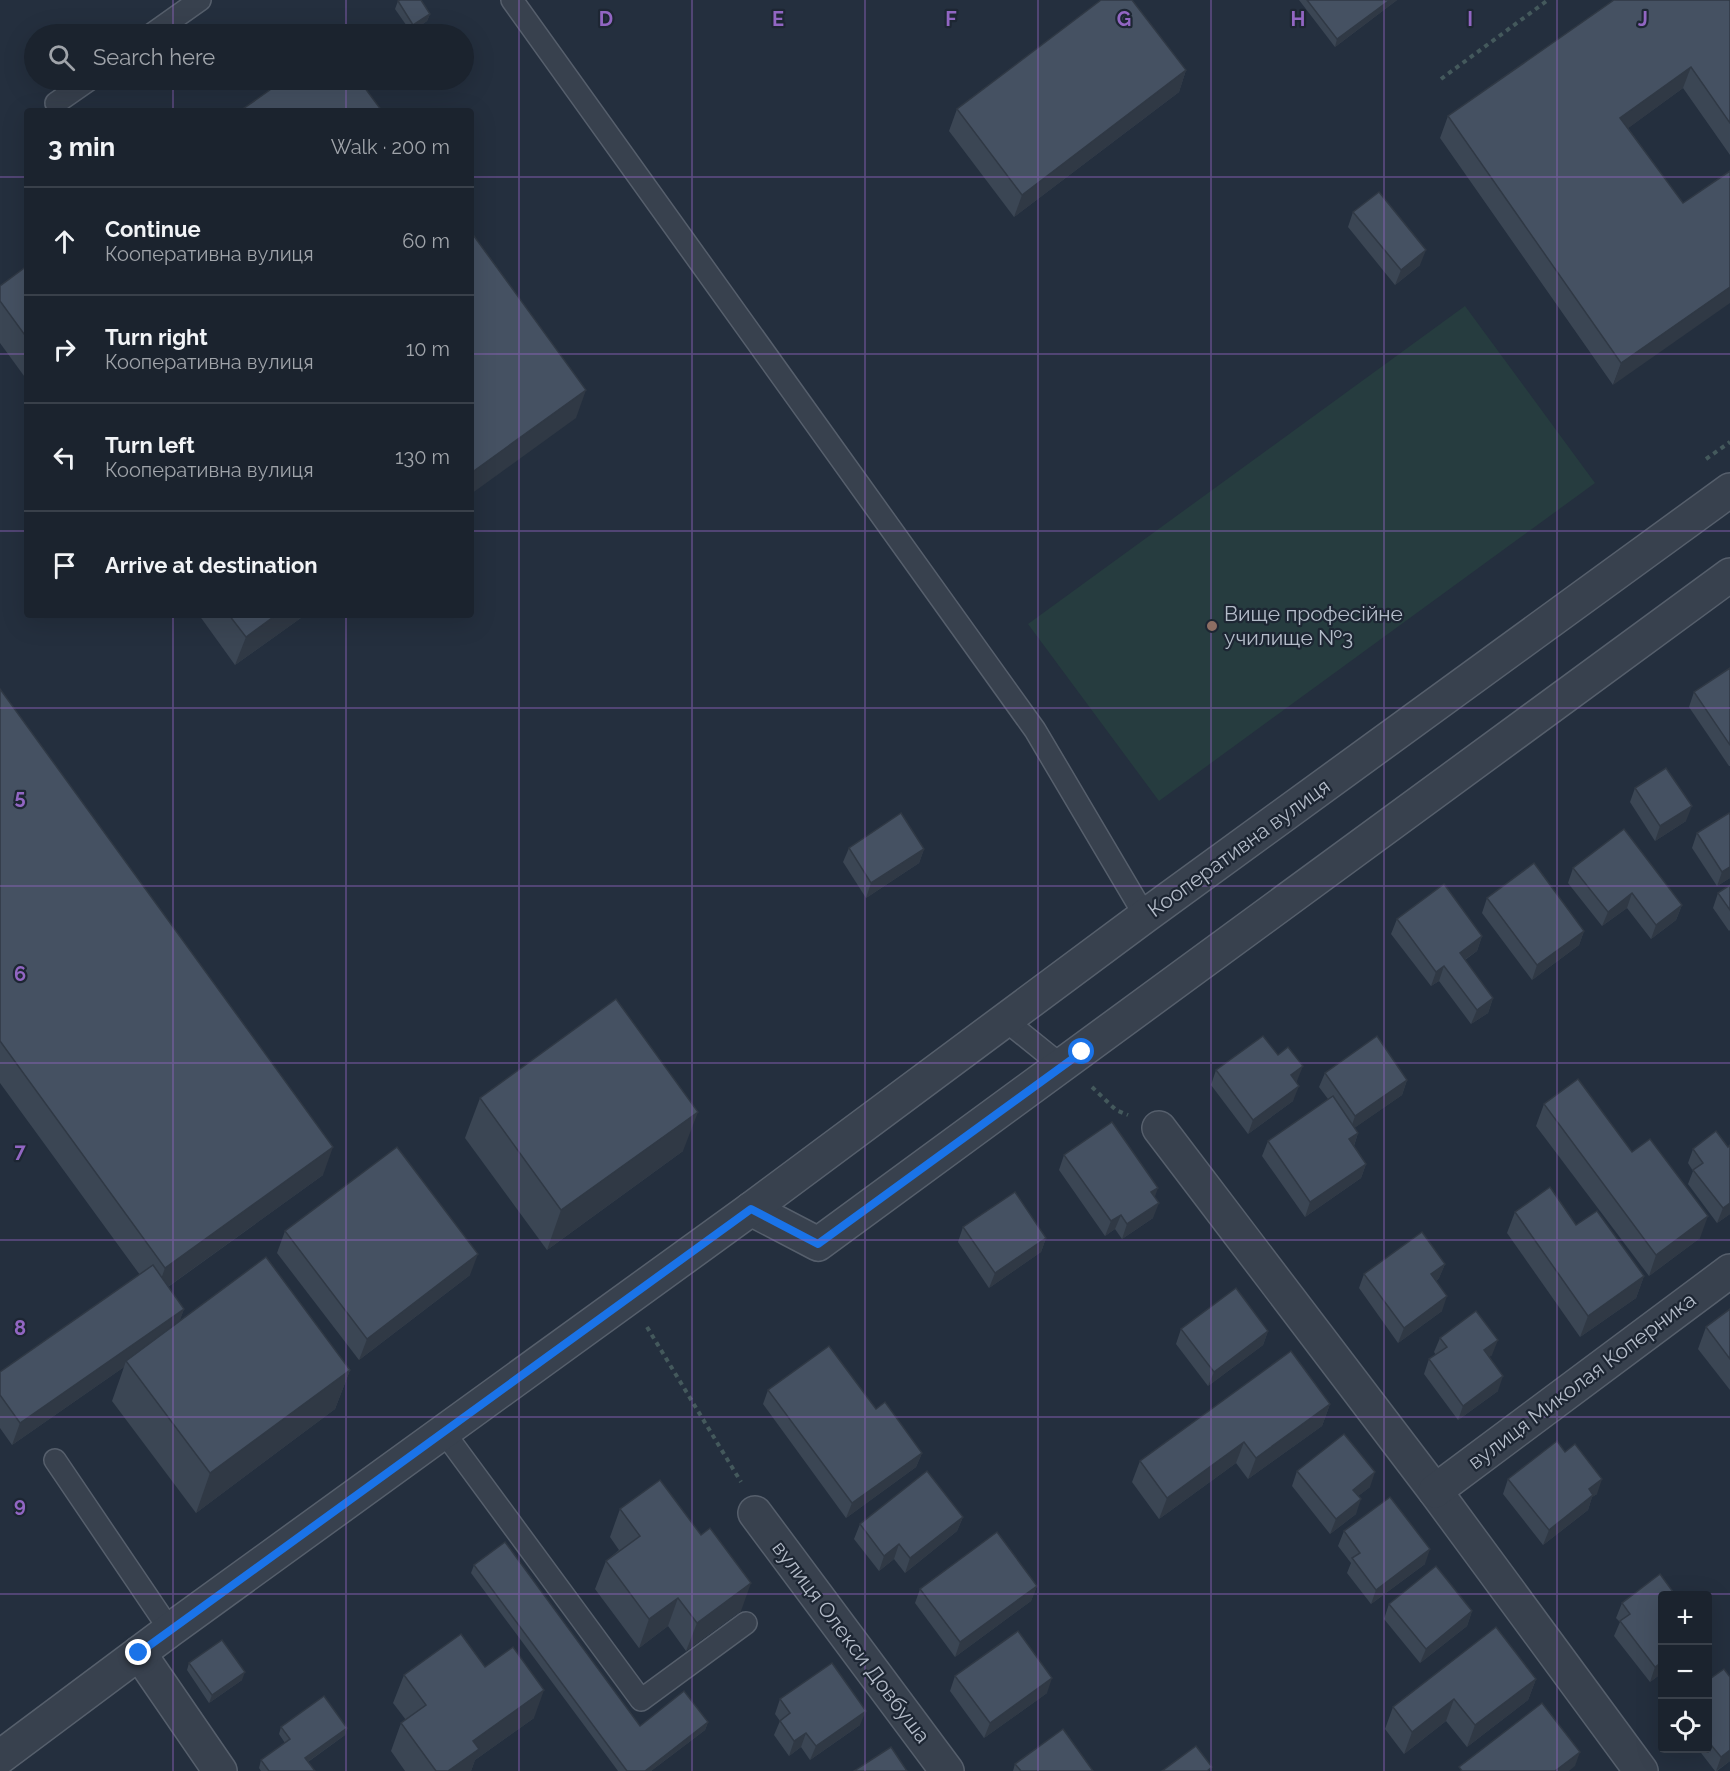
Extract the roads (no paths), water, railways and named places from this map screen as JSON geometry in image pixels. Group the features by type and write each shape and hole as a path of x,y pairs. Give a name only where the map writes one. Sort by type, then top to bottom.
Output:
{"street":[{"name":"Кооперативна вулиця","path":"0,1757 170,1630 751,1209 1145,916 1725,504"},
{"path":"751,1209 818,1244 1730,574"},
{"path":"1159,1128 1434,1491 1641,1771"},
{"name":"вулиця Миколая Коперника","path":"1434,1491 1730,1271"},
{"name":"вулиця Олекси Довбуша","path":"755,1513 947,1771"},
{"path":"139,1653 220,1771"}],"lane":[{"path":"166,24 200,0"},
{"path":"512,0 1035,730 1145,916"},
{"path":"56,103 75,90"},
{"path":"1005,1020 1067,1062"},
{"path":"443,1431 641,1700 746,1623"},
{"path":"55,1460 170,1630"}],"place":[{"name":"Вище професійне училище №3","path":"1212,626"}]}
